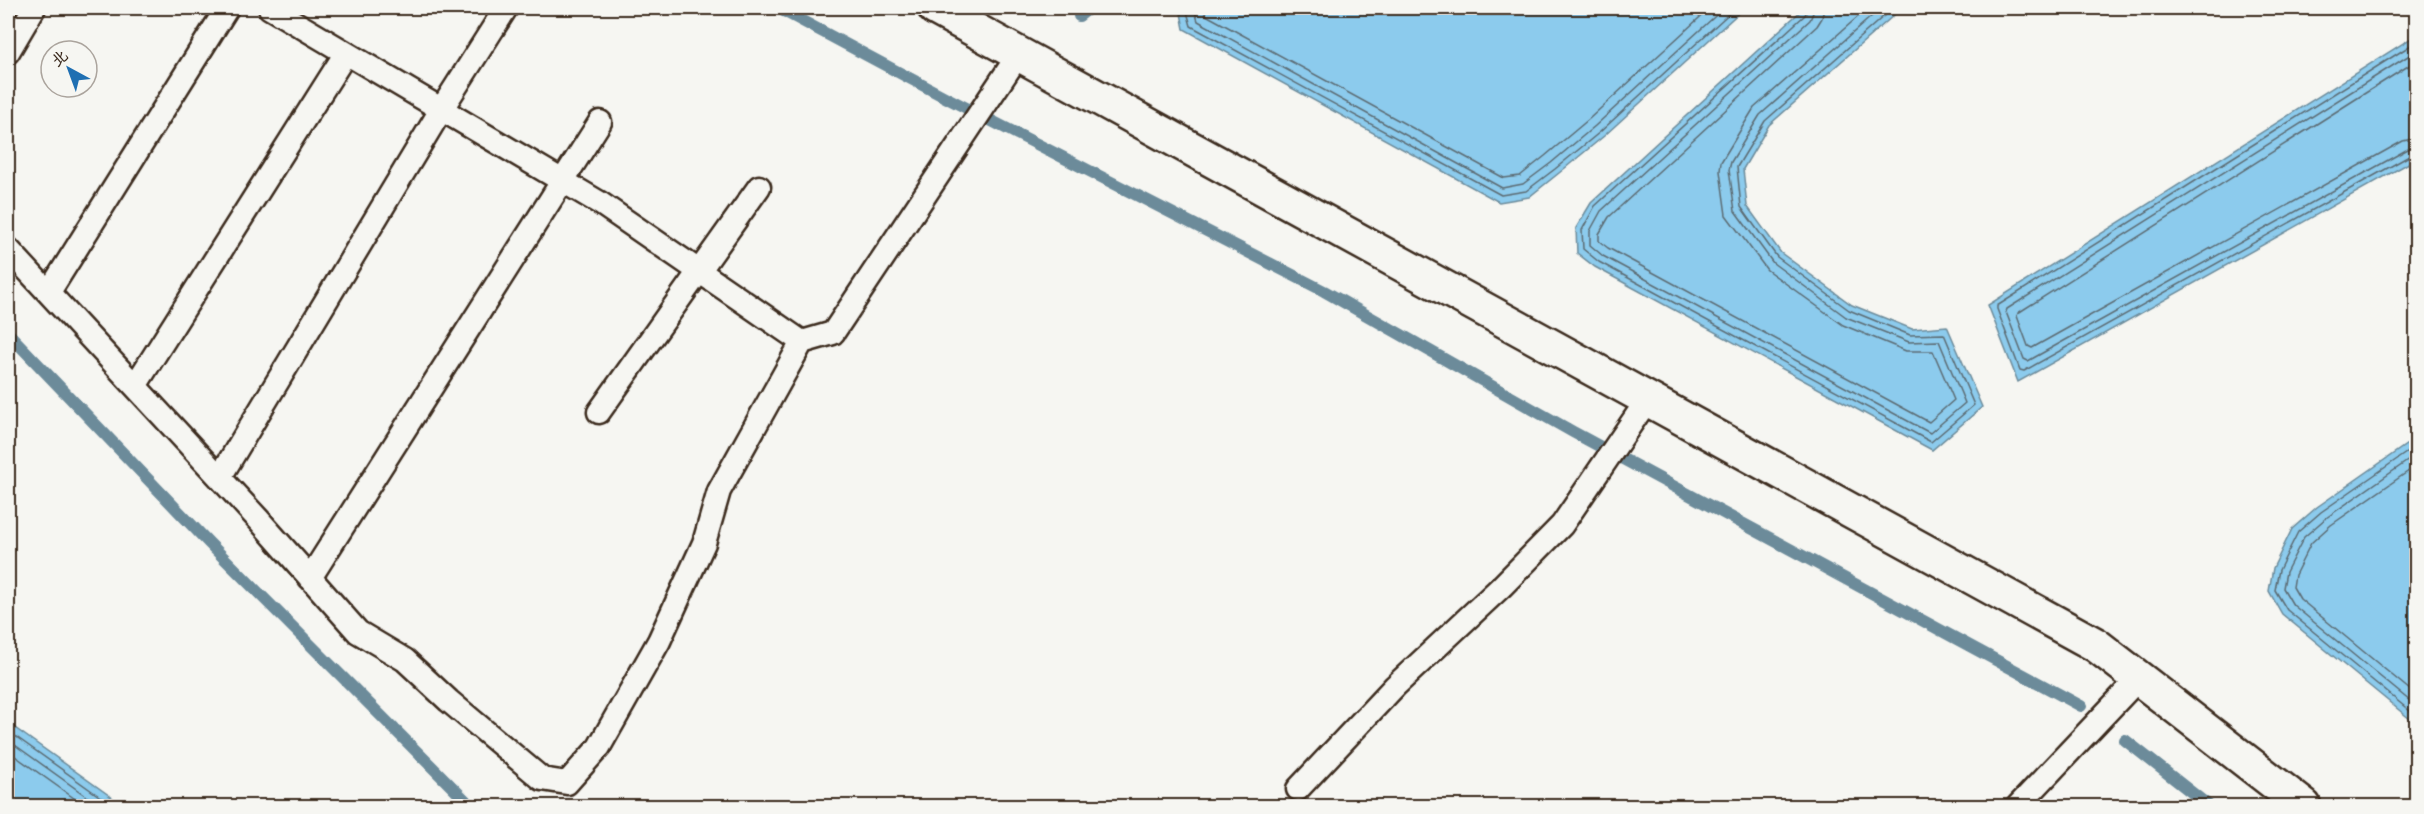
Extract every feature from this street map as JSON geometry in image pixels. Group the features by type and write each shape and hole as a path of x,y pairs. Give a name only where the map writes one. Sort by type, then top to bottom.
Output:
{"street":[{"path":"934,8 2096,645 2304,807"}],"lane":[{"path":"8,52 34,8"},
{"path":"49,292 227,8"},
{"path":"270,8 600,203 802,342"},
{"path":"220,477 441,110 506,8"},
{"path":"135,386 346,53"},
{"path":"8,249 220,477 358,632 405,660 542,779 567,783 599,747 659,641 704,543 719,491 802,342 833,333 1019,54"},
{"path":"310,578 600,122"},
{"path":"599,412 759,187"},
{"path":"1298,789 1395,686 1562,525 1648,399"},
{"path":"2018,807 2139,678"}],"water":[{"path":"1180,8 1744,8 1604,136 1529,197 1499,202 1184,29"},
{"path":"1804,8 1902,8 1769,125 1743,169 1747,206 1781,253 1852,305 1912,329 1947,326 1982,407 1932,450 1595,267 1577,253 1576,228 1591,203"},
{"path":"2416,35 2416,159 2018,382 1988,305"},
{"path":"2416,438 2416,724 2282,614 2269,591 2273,568 2292,529 2317,507"},
{"path":"8,723 124,806 8,806"}],"waterway":[{"path":"778,8 943,96 1324,291 1573,432 2081,706"},
{"path":"1079,16 1089,8"},
{"path":"8,333 209,543 471,806"},
{"path":"2125,740 2209,806"}]}
